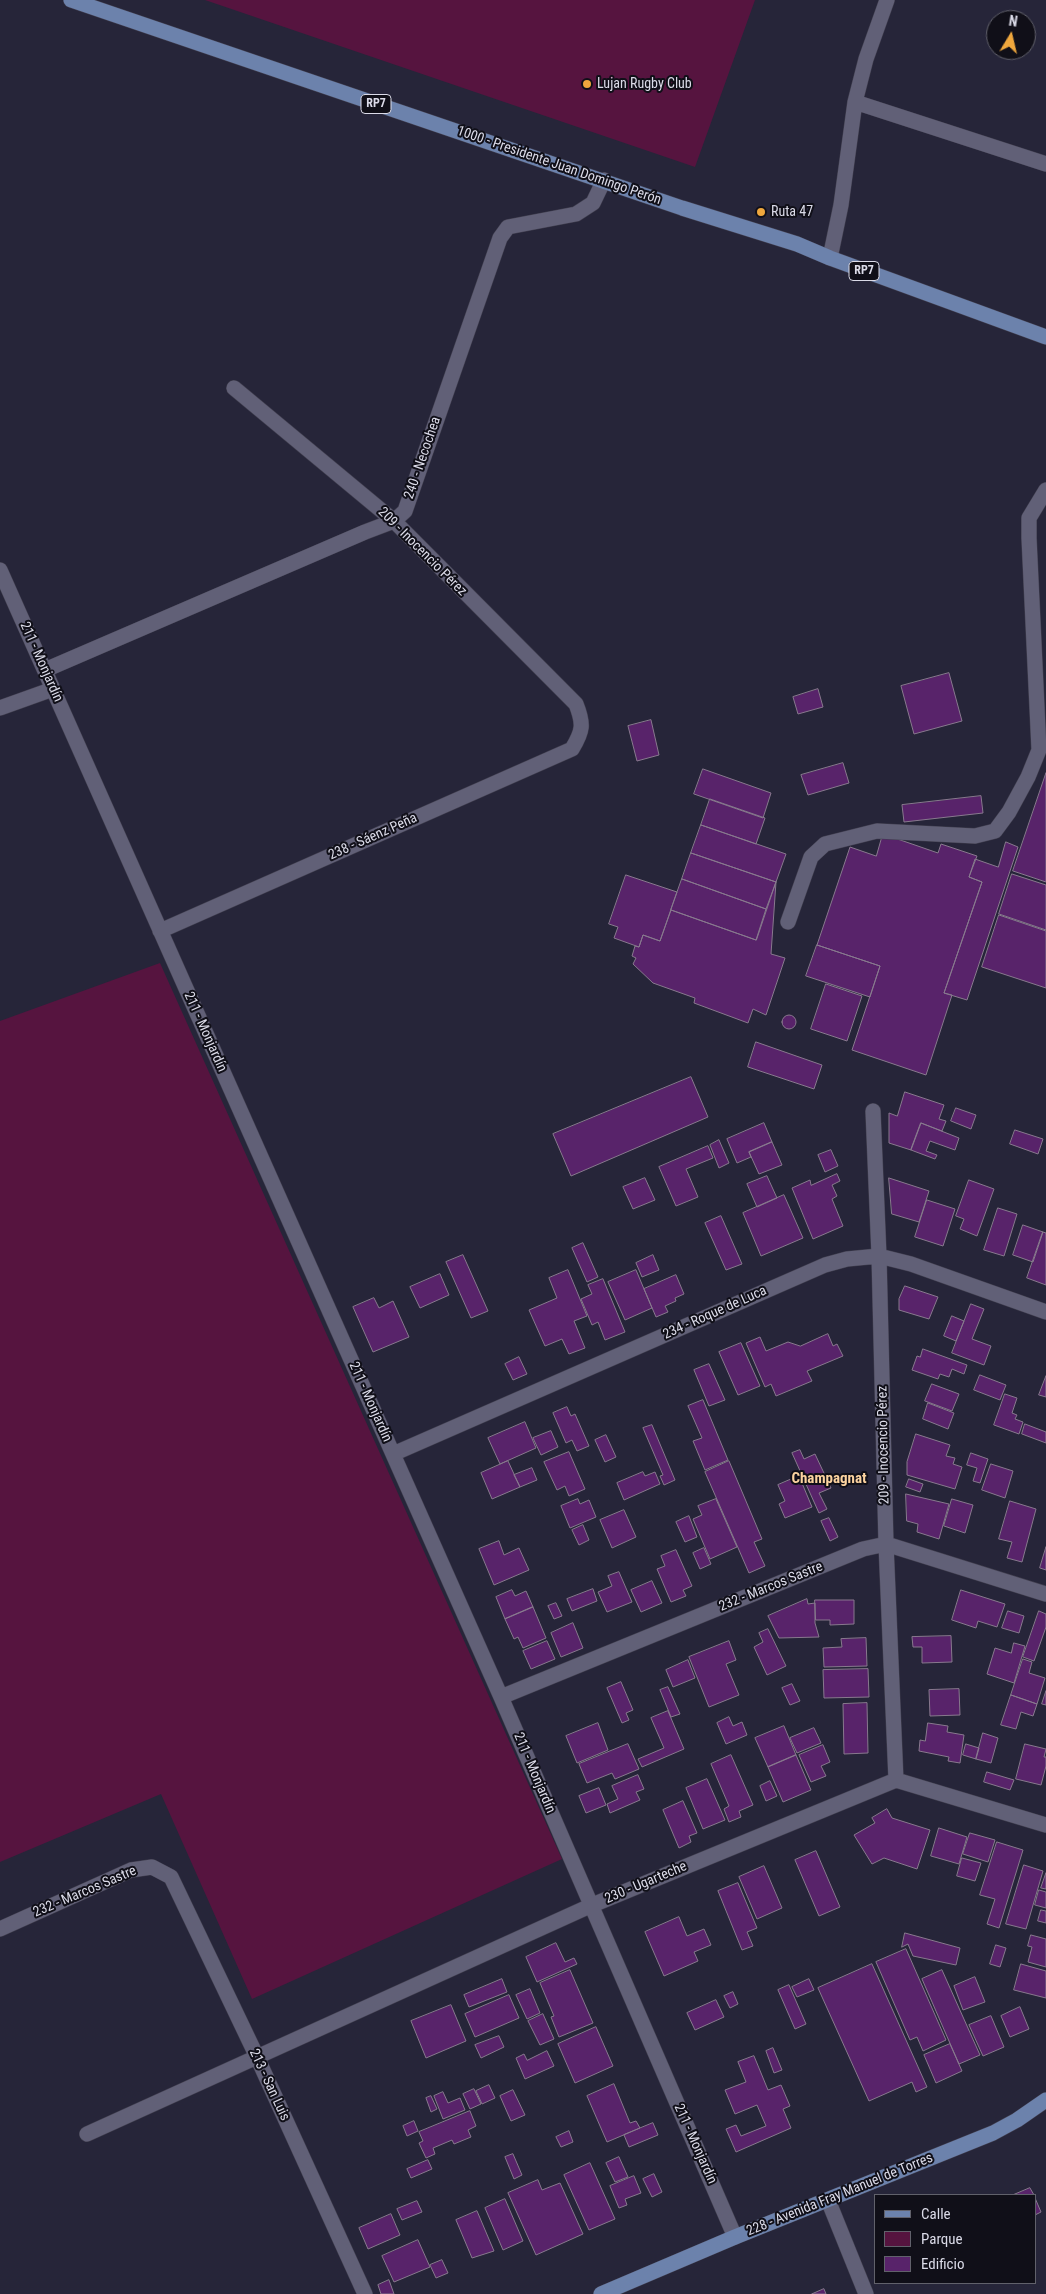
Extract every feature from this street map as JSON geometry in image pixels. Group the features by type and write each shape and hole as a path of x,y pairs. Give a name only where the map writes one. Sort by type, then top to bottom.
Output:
{"main road":[{"name":"1000 - Presidente Juan Domingo Perón","path":"70,0 682,208 797,244 830,258 1046,337"},
{"name":"228 - Avenida Fray Manuel de Torres","path":"601,2294 735,2237 993,2133 1017,2120 1046,2100"}],"street":[{"path":"830,258 841,206 854,102 886,0"},
{"path":"854,102 1046,164"},
{"name":"240 - Necochea","path":"394,521 405,511 500,238 508,227 576,214 593,203 604,180"},
{"name":"209 - Inocencio Pérez","path":"234,388 394,521 576,704 582,720 580,735"},
{"path":"788,922 811,857 825,844 876,831 975,836 996,831 1009,812 1028,777 1038,750 1029,518 1046,490"},
{"path":"45,670 394,521"},
{"name":"211 - Monjardín","path":"0,570 501,1697 735,2237"},
{"path":"0,708 53,689"},
{"name":"238 - Sáenz Peña","path":"160,931 572,749 580,735"},
{"name":"209 - Inocencio Pérez","path":"873,1111 879,1256 886,1544 896,1780"},
{"name":"234 - Roque de Luca","path":"393,1454 825,1265 847,1259 879,1256 911,1264 1046,1312"},
{"path":"886,1544 1046,1594"},
{"name":"232 - Marcos Sastre","path":"501,1697 863,1549 886,1544"},
{"path":"896,1780 1046,1825"},
{"name":"230 - Ugarteche","path":"87,2134 590,1906 896,1780"},
{"name":"232 - Marcos Sastre","path":"0,1928 131,1870 152,1867 171,1877"},
{"name":"213 - San Luis","path":"171,1877 257,2057 364,2294"},
{"path":"828,2200 866,2294"}],"green space":[{"name":"Lujan Rugby Club","path":"205,0 755,0 695,167"},
{"path":"160,963 562,1859 252,1999 161,1794 0,1862 0,1021"}],"building":[{"path":"949,673 962,721 914,734 901,686"},
{"path":"818,689 823,707 798,714 793,697"},
{"path":"651,720 659,755 637,761 628,726"},
{"path":"843,763 849,783 808,795 801,775"},
{"path":"703,769 771,793 763,818 694,794"},
{"path":"1046,773 1046,882 1013,871"},
{"path":"981,796 983,813 904,822 902,805"},
{"path":"710,799 765,818 756,844 701,825"},
{"path":"701,825 786,854 776,882 691,853"},
{"path":"883,834 938,853 941,844 977,856 969,877 982,882 944,993 952,995 926,1075 852,1050 880,966 817,945 850,847 876,856"},
{"path":"1006,842 1018,847 967,1000 944,993 982,882 969,877 975,859 998,867"},
{"path":"691,853 776,882 766,909 682,879"},
{"path":"1012,874 1046,885 1046,930 999,914"},
{"path":"626,875 677,892 660,941 643,935 639,947 614,938 618,927 609,924"},
{"path":"682,879 766,909 756,940 671,910"},
{"path":"776,882 771,954 785,958 766,1015 753,1009 748,1023 694,1003 695,998 653,983 633,964 636,958 632,956 635,946 639,947 643,935 660,941 671,910 756,940"},
{"path":"999,915 1046,931 1046,988 982,967"},
{"path":"817,945 880,966 870,997 806,976"},
{"path":"826,984 862,996 847,1041 811,1029"},
{"path":"789,1015 794,1017 796,1022 794,1027 789,1029 784,1027 782,1022 784,1017"},
{"path":"756,1042 822,1065 814,1089 748,1067"},
{"path":"691,1077 708,1117 571,1176 553,1134"},
{"path":"905,1092 944,1105 939,1119 946,1121 942,1131 921,1123 911,1150 889,1143 889,1113 897,1116"},
{"path":"956,1108 976,1115 971,1129 951,1121"},
{"path":"764,1123 772,1142 749,1152 751,1157 737,1163 727,1139"},
{"path":"921,1123 959,1138 955,1150 930,1141 926,1151 937,1155 935,1159 911,1150"},
{"path":"1015,1130 1043,1139 1038,1154 1010,1144"},
{"path":"719,1140 729,1163 719,1168 710,1145"},
{"path":"772,1142 782,1165 759,1174 749,1152"},
{"path":"708,1146 713,1158 686,1169 698,1197 676,1206 659,1167"},
{"path":"831,1150 838,1166 825,1172 818,1155"},
{"path":"837,1174 840,1181 832,1185 837,1196 832,1199 843,1226 813,1239 792,1188 810,1180 811,1185"},
{"path":"767,1176 777,1198 757,1207 747,1184"},
{"path":"645,1178 655,1200 633,1209 623,1187"},
{"path":"889,1178 929,1191 919,1222 892,1214"},
{"path":"969,1180 994,1189 977,1236 960,1229 964,1219 956,1216"},
{"path":"784,1195 803,1238 761,1256 743,1213"},
{"path":"927,1200 955,1209 943,1246 915,1237"},
{"path":"998,1208 1017,1214 1004,1256 984,1250"},
{"path":"721,1216 742,1264 726,1270 705,1223"},
{"path":"1023,1225 1043,1232 1033,1262 1013,1255"},
{"path":"1043,1232 1046,1233 1046,1285 1027,1278"},
{"path":"583,1243 598,1277 587,1282 572,1248"},
{"path":"463,1255 488,1311 471,1318 446,1262"},
{"path":"653,1255 659,1270 642,1277 636,1263"},
{"path":"568,1270 587,1316 574,1321 585,1348 569,1354 562,1339 545,1346 529,1310 557,1298 549,1278"},
{"path":"636,1270 652,1308 625,1320 608,1282"},
{"path":"440,1274 449,1295 420,1308 410,1287"},
{"path":"676,1275 684,1294 675,1298 676,1301 665,1306 668,1312 656,1317 644,1289"},
{"path":"603,1279 625,1332 605,1340 598,1322 592,1325 581,1299 592,1294 588,1285"},
{"path":"905,1286 938,1297 929,1319 899,1310 899,1299"},
{"path":"374,1298 379,1308 393,1301 409,1337 373,1352 353,1307"},
{"path":"971,1304 984,1309 972,1339 991,1346 984,1365 952,1353"},
{"path":"952,1316 964,1321 956,1341 944,1336"},
{"path":"828,1334 833,1346 837,1344 843,1356 807,1371 812,1381 776,1396 771,1384 765,1387 746,1343 760,1337 766,1351 788,1342 800,1346"},
{"path":"741,1343 760,1386 738,1395 719,1352"},
{"path":"923,1349 967,1365 964,1374 952,1369 949,1377 940,1374 938,1379 912,1370 917,1356 920,1357"},
{"path":"519,1357 527,1374 513,1380 505,1364"},
{"path":"709,1364 725,1400 709,1406 694,1370"},
{"path":"980,1375 1006,1385 1000,1400 974,1390"},
{"path":"1046,1376 1046,1397 1039,1395"},
{"path":"932,1384 959,1394 952,1411 925,1401"},
{"path":"1005,1394 1017,1398 1012,1413 1017,1415 1015,1419 1023,1422 1019,1434 994,1425"},
{"path":"703,1400 728,1460 705,1470 693,1441 702,1438 688,1406"},
{"path":"928,1403 954,1413 948,1429 923,1419"},
{"path":"567,1407 571,1416 575,1414 589,1446 577,1451 572,1440 566,1443 553,1413"},
{"path":"525,1422 536,1448 500,1464 488,1438"},
{"path":"1025,1424 1046,1432 1046,1443 1022,1434"},
{"path":"652,1425 675,1480 664,1485 660,1476 663,1475 643,1428"},
{"path":"551,1431 558,1447 541,1455 533,1438"},
{"path":"916,1434 950,1445 946,1456 955,1458 953,1464 962,1467 955,1489 907,1475 907,1462"},
{"path":"606,1435 616,1457 605,1462 595,1440"},
{"path":"800,1450 804,1459 815,1454 831,1488 819,1493 827,1509 819,1513 792,1453"},
{"path":"569,1452 585,1489 569,1496 565,1486 557,1490 544,1462"},
{"path":"971,1453 988,1459 980,1483 973,1481 977,1468 967,1465"},
{"path":"508,1461 520,1487 492,1499 481,1473"},
{"path":"729,1461 762,1539 754,1542 765,1566 749,1573 705,1472"},
{"path":"991,1464 1013,1471 1005,1498 982,1490"},
{"path":"532,1468 537,1480 520,1487 514,1475"},
{"path":"643,1472 645,1476 655,1472 660,1484 624,1500 617,1483"},
{"path":"799,1476 812,1507 785,1518 779,1504 785,1501 778,1485"},
{"path":"909,1479 923,1484 920,1492 906,1487"},
{"path":"906,1494 949,1504 939,1539 917,1532 918,1524 907,1521"},
{"path":"578,1499 580,1504 589,1500 596,1517 570,1528 561,1506"},
{"path":"716,1499 737,1547 710,1559 693,1519 702,1515 698,1506"},
{"path":"952,1499 973,1505 965,1533 944,1526"},
{"path":"1010,1501 1036,1509 1022,1562 1007,1558 1012,1542 999,1539"},
{"path":"624,1510 636,1537 612,1548 600,1520"},
{"path":"689,1516 697,1537 685,1542 676,1522"},
{"path":"829,1518 838,1537 830,1541 821,1521"},
{"path":"583,1525 589,1540 579,1545 572,1530"},
{"path":"499,1541 504,1555 519,1548 529,1570 494,1585 479,1549"},
{"path":"1046,1547 1046,1570 1040,1568"},
{"path":"704,1548 711,1564 700,1569 693,1553"},
{"path":"676,1550 692,1586 683,1590 686,1596 671,1602 657,1569 665,1566 661,1556"},
{"path":"619,1572 632,1602 607,1612 598,1592 612,1586 608,1576"},
{"path":"652,1581 662,1603 641,1612 631,1590"},
{"path":"593,1589 597,1601 572,1611 567,1599"},
{"path":"512,1590 515,1596 526,1591 533,1607 505,1619 496,1597"},
{"path":"961,1590 1005,1604 997,1627 978,1621 976,1628 952,1620"},
{"path":"807,1599 808,1604 815,1603 815,1623 819,1637 779,1638 768,1616"},
{"path":"815,1600 854,1600 854,1624 830,1625 830,1620 816,1620"},
{"path":"556,1603 562,1616 554,1619 548,1606"},
{"path":"533,1607 546,1638 523,1648 518,1637 514,1639 505,1619"},
{"path":"1008,1611 1024,1616 1019,1633 1002,1628"},
{"path":"1039,1611 1046,1614 1046,1627 1034,1661 1023,1657"},
{"path":"573,1623 583,1648 561,1657 551,1633"},
{"path":"768,1629 786,1666 767,1675 754,1647 763,1642 759,1633"},
{"path":"951,1636 952,1662 922,1663 922,1647 913,1647 912,1637"},
{"path":"866,1638 867,1666 824,1667 823,1648 842,1647 841,1639"},
{"path":"547,1641 555,1659 531,1669 523,1651"},
{"path":"729,1641 736,1660 726,1664 739,1695 709,1707 689,1657"},
{"path":"1014,1643 1025,1646 1014,1683 987,1674 995,1648 1011,1653"},
{"path":"1023,1659 1032,1662 1029,1673 1045,1678 1037,1704 1011,1695"},
{"path":"688,1660 695,1678 673,1687 666,1670"},
{"path":"868,1669 869,1697 824,1698 823,1670"},
{"path":"621,1682 633,1710 626,1713 629,1720 622,1723 607,1688"},
{"path":"792,1684 800,1701 790,1705 782,1688"},
{"path":"668,1687 680,1714 671,1717 660,1690"},
{"path":"959,1689 960,1715 930,1716 929,1690"},
{"path":"1046,1691 1046,1705 1042,1704"},
{"path":"1011,1695 1037,1704 1033,1716 1021,1712 1016,1729 1001,1725"},
{"path":"867,1703 868,1753 844,1754 843,1704"},
{"path":"668,1711 684,1749 642,1767 638,1759 664,1748 651,1718"},
{"path":"729,1717 733,1726 742,1722 747,1735 726,1744 717,1723"},
{"path":"598,1723 608,1750 577,1763 566,1736"},
{"path":"928,1723 948,1726 947,1732 964,1735 960,1763 948,1761 949,1757 919,1751 920,1740 925,1741"},
{"path":"784,1726 796,1755 768,1767 755,1738"},
{"path":"814,1728 821,1743 797,1753 790,1738"},
{"path":"983,1733 998,1738 991,1763 976,1759"},
{"path":"628,1744 639,1769 615,1779 612,1773 587,1783 579,1764"},
{"path":"966,1744 979,1748 976,1759 963,1755"},
{"path":"1025,1744 1046,1749 1044,1757 1046,1757 1046,1766 1041,1785 1016,1779"},
{"path":"823,1745 830,1762 821,1766 826,1776 811,1782 799,1755"},
{"path":"731,1755 753,1805 739,1811 741,1817 729,1822 724,1809 729,1806 711,1764"},
{"path":"796,1755 811,1790 783,1802 768,1767"},
{"path":"987,1772 1014,1780 1010,1790 984,1782"},
{"path":"638,1775 644,1789 636,1792 640,1800 610,1813 607,1804 618,1799 612,1786"},
{"path":"707,1779 725,1820 703,1829 686,1788"},
{"path":"770,1781 777,1796 766,1801 760,1786"},
{"path":"599,1788 606,1805 586,1813 579,1796"},
{"path":"683,1801 697,1833 689,1836 691,1842 679,1848 663,1810"},
{"path":"887,1809 892,1818 930,1830 917,1869 884,1858 872,1864 854,1835 875,1823 872,1818"},
{"path":"939,1828 967,1837 959,1864 931,1856"},
{"path":"970,1833 995,1840 988,1862 963,1854"},
{"path":"997,1842 1023,1850 999,1928 987,1924 995,1899 980,1895"},
{"path":"816,1851 840,1907 819,1916 795,1860"},
{"path":"962,1858 981,1863 975,1881 957,1876"},
{"path":"1024,1865 1043,1871 1026,1929 1006,1924"},
{"path":"764,1866 782,1908 757,1919 739,1877"},
{"path":"1046,1873 1046,1889 1041,1888"},
{"path":"738,1883 757,1928 747,1932 753,1946 742,1950 718,1891"},
{"path":"1039,1890 1046,1892 1046,1908 1035,1905"},
{"path":"1041,1910 1046,1911 1046,1923 1038,1921"},
{"path":"679,1917 687,1936 704,1929 711,1945 694,1952 698,1961 664,1976 645,1932"},
{"path":"905,1933 960,1948 956,1965 913,1956 908,1944 902,1947"},
{"path":"1031,1935 1046,1939 1046,1967 1028,1962 1032,1947 1028,1946"},
{"path":"556,1943 565,1962 574,1958 577,1964 537,1982 526,1957"},
{"path":"996,1945 1006,1948 1000,1967 990,1964"},
{"path":"906,1949 946,2040 923,2051 917,2037 910,2040 876,1962"},
{"path":"872,1964 927,2087 916,2092 912,2082 869,2101 818,1988"},
{"path":"1021,1964 1046,1971 1046,1998 1014,1990"},
{"path":"570,1970 593,2023 559,2037 551,2017 554,2016 540,1983"},
{"path":"942,1970 980,2055 959,2064 922,1979"},
{"path":"975,1977 985,2002 963,2010 954,1986"},
{"path":"502,1979 507,1992 469,2007 464,1995"},
{"path":"809,1979 814,1990 797,1997 792,1987"},
{"path":"789,1985 806,2024 795,2029 778,1990"},
{"path":"530,1989 540,2013 527,2019 516,1995"},
{"path":"733,1992 738,2004 730,2008 724,1996"},
{"path":"509,1995 519,2018 475,2037 465,2014"},
{"path":"716,2000 724,2017 695,2030 687,2013"},
{"path":"451,2005 466,2041 426,2058 411,2021"},
{"path":"1020,2007 1029,2029 1010,2037 1001,2016"},
{"path":"543,2014 554,2039 540,2045 528,2021"},
{"path":"991,2016 1004,2047 983,2056 969,2025"},
{"path":"596,2027 613,2066 575,2083 558,2044"},
{"path":"499,2036 504,2047 481,2058 475,2045"},
{"path":"950,2044 962,2071 936,2083 924,2055"},
{"path":"773,2048 782,2070 774,2073 766,2051"},
{"path":"547,2051 554,2066 525,2079 516,2058 524,2054 527,2060"},
{"path":"754,2056 768,2090 781,2085 790,2106 783,2109 791,2128 736,2152 726,2129 736,2125 741,2136 766,2126 757,2105 735,2114 725,2090 746,2082 738,2062"},
{"path":"614,2084 630,2123 636,2121 640,2128 607,2142 587,2096"},
{"path":"489,2085 495,2098 482,2104 476,2091"},
{"path":"474,2089 481,2104 470,2109 463,2094"},
{"path":"513,2090 525,2115 511,2121 500,2096"},
{"path":"443,2092 448,2103 460,2098 465,2110 443,2119 434,2096"},
{"path":"431,2096 437,2109 431,2112 426,2098"},
{"path":"470,2111 476,2126 468,2130 471,2137 454,2144 452,2140 433,2148 435,2154 426,2158 419,2143 423,2141 419,2132"},
{"path":"414,2121 418,2131 407,2136 403,2126"},
{"path":"653,2123 658,2135 629,2147 624,2135"},
{"path":"569,2131 573,2142 561,2147 556,2137"},
{"path":"513,2154 522,2175 514,2179 505,2157"},
{"path":"619,2157 628,2177 615,2182 606,2163"},
{"path":"428,2160 432,2169 411,2178 407,2169"},
{"path":"590,2163 615,2219 589,2230 564,2175"},
{"path":"654,2174 662,2192 652,2197 643,2179"},
{"path":"634,2176 641,2193 625,2199 627,2205 619,2208 610,2186"},
{"path":"538,2180 542,2190 560,2183 583,2234 536,2255 508,2193"},
{"path":"1030,2188 1033,2194 1015,2194"},
{"path":"505,2199 523,2241 503,2250 485,2208"},
{"path":"1036,2200 1041,2212 1036,2214"},
{"path":"417,2201 422,2212 402,2220 397,2209"},
{"path":"477,2211 494,2251 472,2258 456,2220"},
{"path":"391,2214 400,2235 368,2249 359,2228"},
{"path":"418,2240 430,2267 394,2282 382,2256"},
{"path":"442,2260 448,2273 436,2278 430,2265"},
{"path":"389,2280 394,2294 381,2294 378,2285"},
{"path":"824,2289 826,2294 812,2294"}],"place":[{"name":"Lujan Rugby Club","path":"587,84"},
{"name":"Ruta 47","path":"761,212"}],"district":[{"name":"Champagnat","path":"829,1479"}]}
